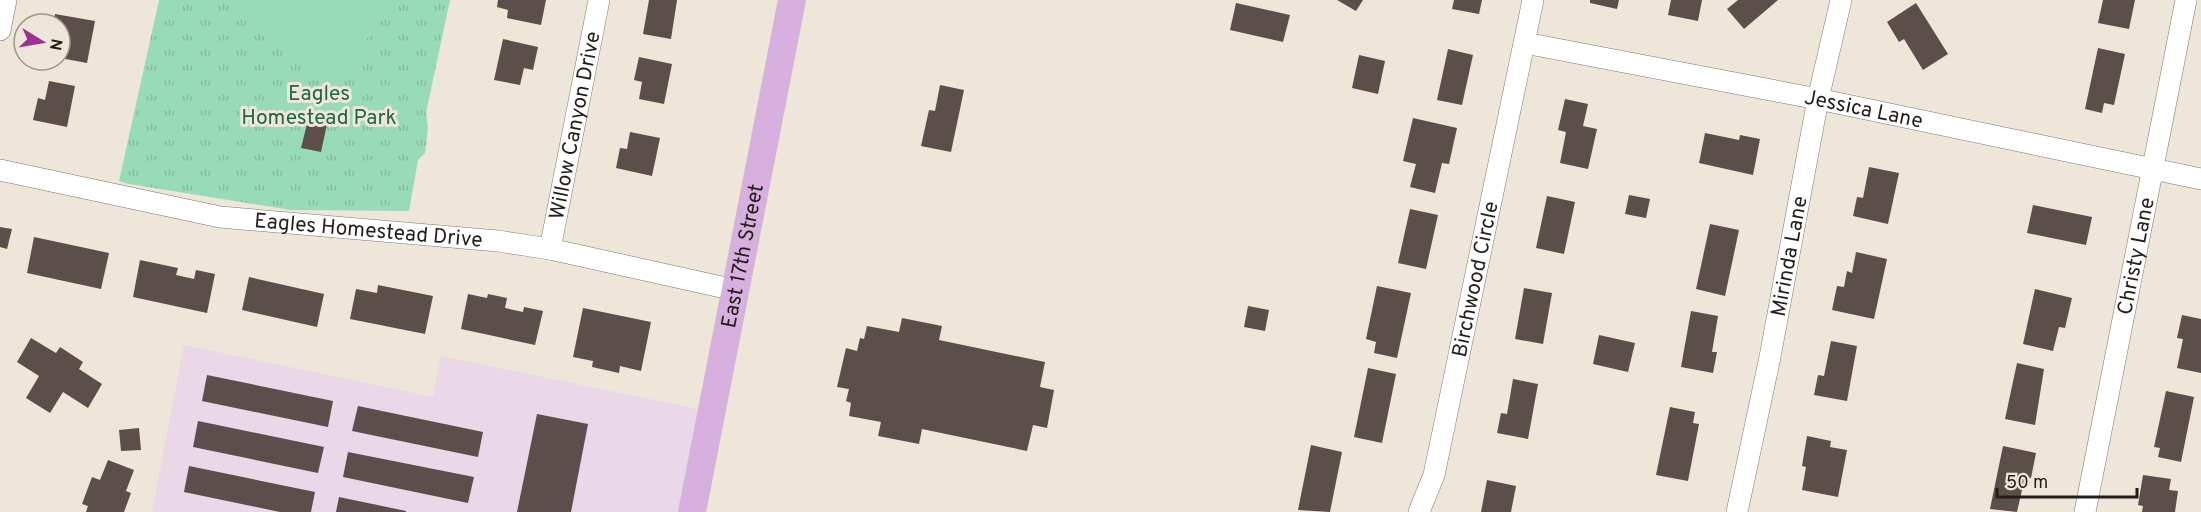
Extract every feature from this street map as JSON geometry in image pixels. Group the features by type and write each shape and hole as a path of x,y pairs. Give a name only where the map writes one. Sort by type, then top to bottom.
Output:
{"main road":[{"name":"East 17th Street","path":"692,512 792,0"}],"street":[{"path":"0,30 6,0"},
{"name":"Willow Canyon Drive","path":"550,249 599,0"},
{"name":"Birchwood Circle","path":"1419,512 1434,476 1533,0"},
{"name":"Mirinda Lane","path":"1737,512 1770,357 1818,99 1841,0"},
{"name":"Christy Lane","path":"2085,512 2186,0"},
{"name":"Jessica Lane","path":"1525,43 1818,99 2201,179"},
{"name":"Eagles Homestead Drive","path":"0,170 220,217 498,241 550,249 735,290"}],"shaded area":[{"path":"184,345 433,397 441,356 712,412 691,512 152,512"}],"green space":[{"name":"Eagles Homestead Park","path":"159,0 450,0 426,113 428,128 425,153 418,160 409,211 291,210 119,181"},
{"path":"228,0 394,0 346,69 330,73"}],"building":[{"path":"498,0 546,0 541,25 507,18 508,10 497,7"},
{"path":"649,0 677,0 671,39 643,34"},
{"path":"1337,0 1363,0 1356,11"},
{"path":"1454,0 1482,0 1479,14 1452,9"},
{"path":"1590,0 1619,0 1617,9 1590,3"},
{"path":"1671,0 1702,0 1698,21 1668,15"},
{"path":"1738,0 1778,0 1744,29 1727,9"},
{"path":"2103,0 2135,0 2129,29 2098,23"},
{"path":"1236,3 1290,15 1283,42 1230,30"},
{"path":"1916,3 1948,54 1923,70 1904,39 1899,42 1887,22"},
{"path":"72,17 95,21 87,63 72,60"},
{"path":"503,39 538,47 533,70 524,68 520,85 494,80"},
{"path":"2098,48 2125,54 2114,105 2104,103 2102,113 2085,109"},
{"path":"1448,49 1473,55 1462,105 1437,100"},
{"path":"1359,55 1385,61 1378,94 1352,88"},
{"path":"639,57 672,64 664,104 639,99 642,82 634,80"},
{"path":"49,81 75,86 67,127 33,120 38,98 45,100"},
{"path":"940,85 964,90 951,152 921,146 929,110 935,111"},
{"path":"1565,99 1588,104 1583,126 1597,129 1588,169 1560,163 1566,132 1558,130"},
{"path":"1413,118 1457,128 1449,164 1442,163 1435,193 1410,187 1416,164 1403,161"},
{"path":"308,120 327,124 321,152 301,148"},
{"path":"630,132 660,138 652,176 616,168 620,148 627,149"},
{"path":"1705,133 1739,140 1740,135 1760,139 1753,175 1699,163"},
{"path":"1869,167 1899,173 1888,224 1853,216 1857,197 1863,198"},
{"path":"1629,195 1650,199 1646,218 1625,214"},
{"path":"1547,196 1575,202 1564,254 1536,248"},
{"path":"2033,205 2092,217 2086,245 2027,233"},
{"path":"1410,209 1438,215 1426,269 1398,263"},
{"path":"1710,224 1739,230 1725,296 1696,289"},
{"path":"0,227 12,229 7,249 0,247"},
{"path":"34,237 109,253 101,289 27,273"},
{"path":"1856,252 1887,259 1874,319 1832,310 1837,286 1844,287 1847,271 1852,273"},
{"path":"140,260 178,268 176,275 194,279 196,270 215,274 207,313 133,297"},
{"path":"249,277 324,294 317,327 242,310"},
{"path":"378,285 433,296 425,334 350,319 356,289 377,293"},
{"path":"1377,286 1411,293 1397,358 1374,353 1376,342 1366,339"},
{"path":"1524,288 1552,293 1543,344 1515,339"},
{"path":"2035,289 2072,298 2065,328 2059,327 2053,351 2023,344"},
{"path":"468,294 487,298 488,294 507,298 505,308 523,312 524,307 543,311 535,345 461,329"},
{"path":"1248,306 1269,310 1265,331 1244,327"},
{"path":"583,308 651,322 641,371 620,366 619,373 592,367 593,361 573,357"},
{"path":"1691,311 1718,316 1712,352 1717,352 1713,373 1681,367"},
{"path":"2182,315 2201,319 2201,373 2177,368 2183,339 2177,338"},
{"path":"902,318 942,326 939,340 1045,362 1040,387 1054,390 1047,428 1033,425 1027,451 922,429 919,444 878,436 881,422 849,416 851,403 846,401 849,389 837,387 846,348 857,351 860,338 864,339 867,326 899,332"},
{"path":"1599,335 1635,343 1628,372 1593,364"},
{"path":"31,338 56,353 60,347 83,362 79,369 102,384 88,408 63,392 50,413 26,398 39,376 17,362"},
{"path":"1831,341 1857,346 1847,401 1814,395 1818,375 1824,376"},
{"path":"2017,363 2044,369 2035,425 2005,419"},
{"path":"1368,368 1396,374 1382,443 1354,437"},
{"path":"207,375 333,401 328,427 202,401"},
{"path":"1513,379 1538,384 1528,439 1497,433 1501,413 1507,414"},
{"path":"2166,391 2194,397 2181,462 2158,457 2160,448 2154,447"},
{"path":"358,406 483,432 478,457 352,431"},
{"path":"1670,407 1695,412 1693,423 1699,424 1688,481 1656,475"},
{"path":"537,414 588,424 571,512 517,512"},
{"path":"198,421 324,447 318,473 193,447"},
{"path":"139,428 141,450 121,451 119,430"},
{"path":"1807,436 1831,441 1830,447 1847,450 1838,497 1802,490 1806,467 1802,466"},
{"path":"1311,445 1342,452 1330,512 1298,510"},
{"path":"2003,446 2036,453 2031,478 2025,477 2017,512 1990,509"},
{"path":"348,452 474,477 468,503 343,477"},
{"path":"108,460 134,470 126,491 131,493 124,512 86,512 88,506 82,504 92,477 100,480"},
{"path":"189,466 315,492 311,512 280,512 184,492"},
{"path":"2143,475 2171,479 2169,490 2178,491 2175,512 2142,512 2143,506 2138,505"},
{"path":"1487,480 1516,486 1511,512 1481,512"},
{"path":"339,497 406,511 406,512 336,512"}]}
